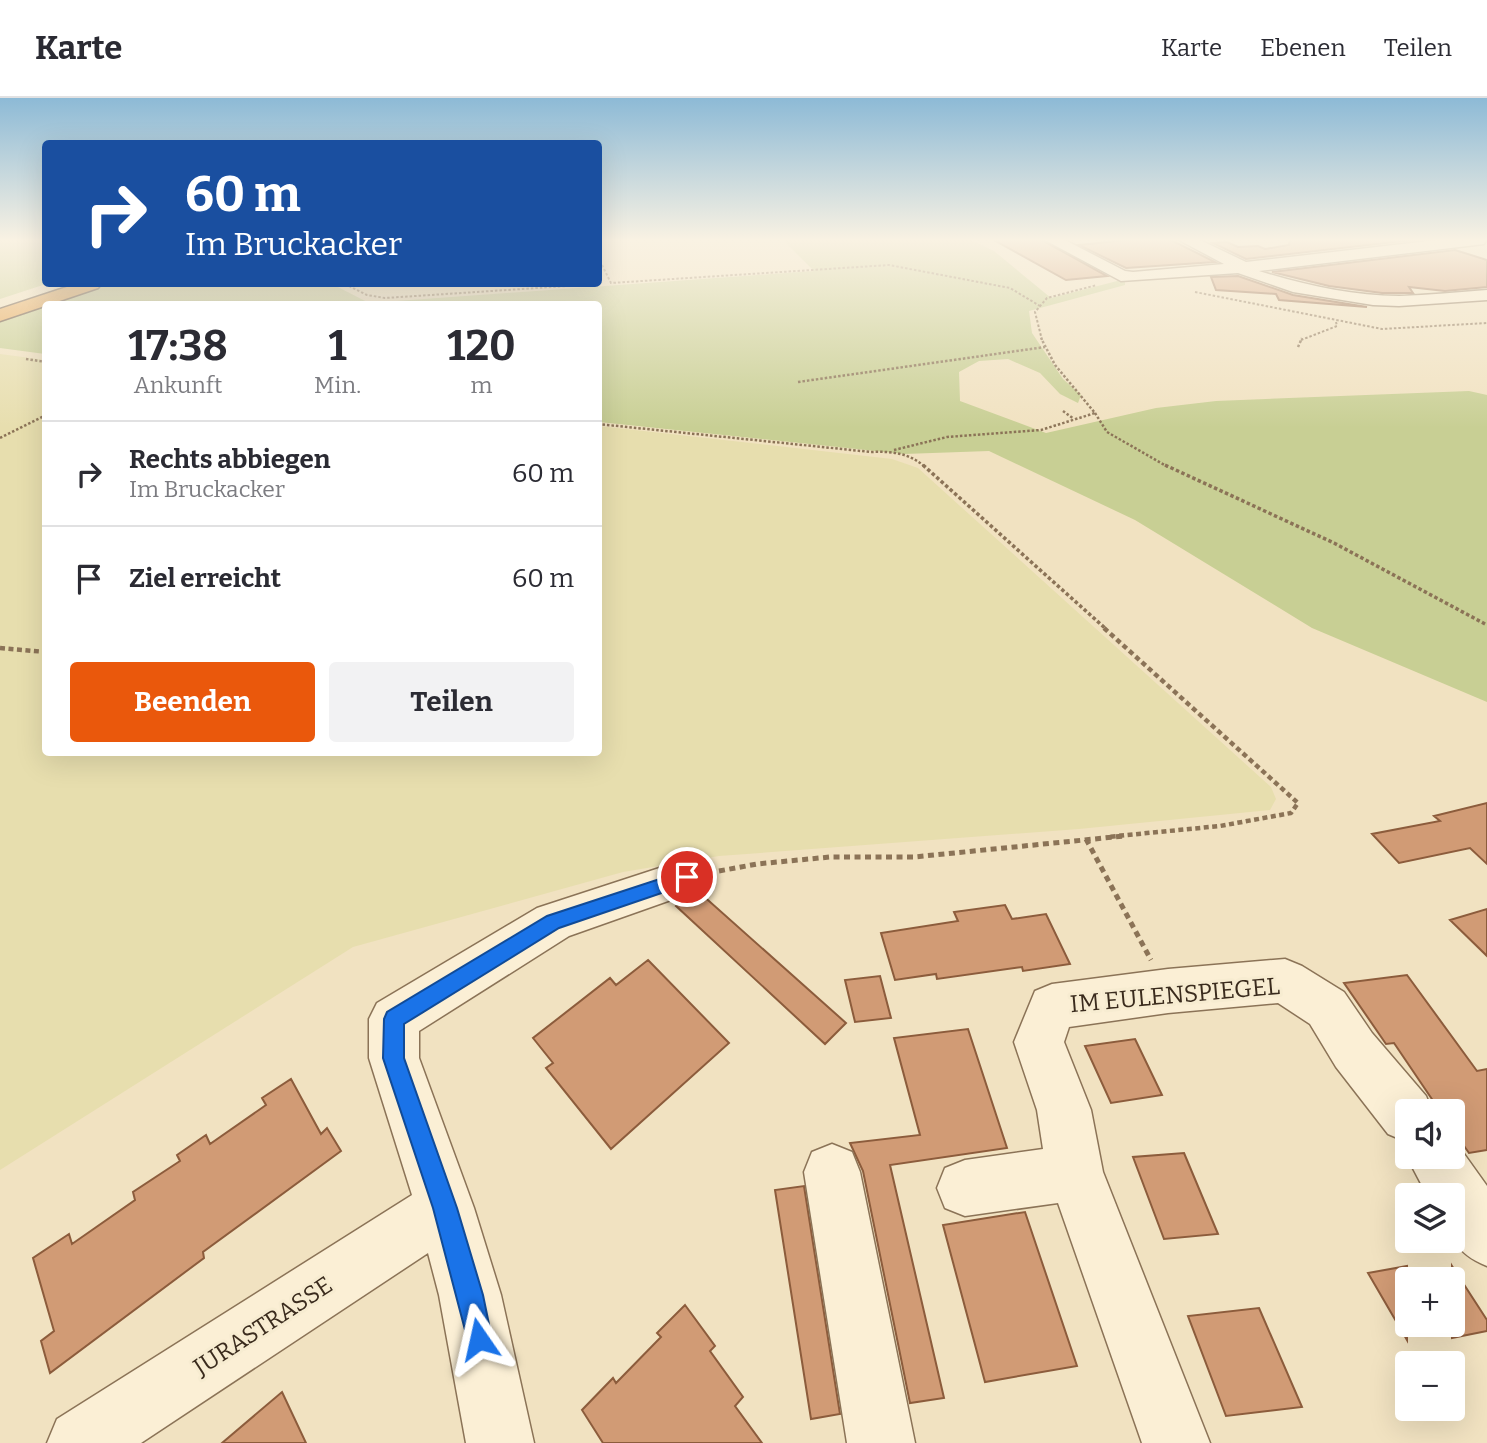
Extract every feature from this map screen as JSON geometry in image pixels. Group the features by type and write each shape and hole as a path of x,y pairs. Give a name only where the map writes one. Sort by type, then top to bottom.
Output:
{"highway":[{"path":"0,315 39,302"}],"street":[{"path":"500,1443 470,1295 445,1208 394,1058 394,1019 553,922 687,877"},
{"name":"IM EULENSPIEGEL","path":"1176,1443 1075,1172 1064,1110 1039,1042 1052,1007 1168,991 1286,981 1327,1008 1354,1050 1395,1100"},
{"path":"1443,1169 1487,1237"},
{"path":"832,1172 881,1443"},
{"path":"965,1188 1075,1172"},
{"name":"JURASTRASSE","path":"80,1443 445,1208"}],"path":[{"path":"1033,302 1040,306"},
{"path":"1044,302 1035,312 1040,338 1059,372 1090,402 1107,432 1204,485 1334,543 1487,625"},
{"path":"1244,302 1382,329 1487,323"},
{"path":"1298,347 1302,337 1338,326 1339,323 1332,319"},
{"path":"798,382 1045,348"},
{"path":"26,359 42,361"},
{"path":"1063,411 1075,420"},
{"path":"602,425 706,438 871,452 893,450 947,435 1034,431 1095,413"},
{"path":"0,438 42,417"},
{"path":"687,877 757,864 831,857 914,857 1220,826 1291,813 1298,803 919,461 893,450"},
{"path":"0,648 42,652"},
{"path":"1086,839 1168,991"}],"shaded area":[{"path":"0,354 42,360 42,756 602,756 602,426 892,459 918,468 1271,787 1276,799 1270,810 1079,829 719,856 623,872 353,947 0,1170"}],"green space":[{"path":"602,302 1063,302 1029,311 1032,333 1063,379 1081,395 1078,403 1060,394 1040,373 1008,359 979,361 959,372 960,401 1046,433 1156,408 1216,401 1469,391 1487,395 1487,702 1312,628 1135,520 989,451 904,454 602,422"},
{"path":"42,306 42,354 0,348 0,321"}],"building":[{"path":"1301,302 1335,302 1367,307"},
{"path":"1487,803 1487,864 1470,848 1399,863 1372,834 1440,821 1434,816"},
{"path":"700,893 846,1023 825,1044 676,906 688,897"},
{"path":"1005,905 1012,919 1046,914 1070,964 1023,971 1022,967 937,979 936,974 895,980 881,933 958,921 954,912"},
{"path":"1487,909 1487,956 1450,920"},
{"path":"648,960 729,1043 611,1149 546,1068 553,1063 533,1038 610,978 616,985"},
{"path":"1407,975 1477,1071 1487,1069 1487,1150 1469,1153 1465,1147 1465,1099 1432,1099 1394,1043 1386,1044 1344,983"},
{"path":"880,976 891,1018 855,1022 845,980"},
{"path":"968,1029 1007,1148 890,1165 944,1398 910,1403 863,1171 850,1143 920,1135 894,1038"},
{"path":"1135,1039 1162,1095 1111,1103 1085,1046"},
{"path":"291,1079 321,1134 327,1128 341,1151 203,1252 204,1258 50,1373 41,1341 54,1331 33,1258 69,1234 72,1244 135,1200 133,1192 180,1161 177,1155 206,1135 210,1144 266,1105 262,1098"},
{"path":"1184,1153 1218,1234 1164,1239 1133,1157"},
{"path":"804,1186 840,1414 811,1419 775,1190"},
{"path":"1025,1212 1077,1366 985,1382 943,1225"},
{"path":"1395,1268 1395,1319 1368,1273"},
{"path":"1465,1286 1487,1320 1487,1331 1465,1335"},
{"path":"685,1305 715,1346 710,1351 743,1397 735,1406 762,1443 603,1443 582,1410 613,1378 616,1383 661,1337 657,1333"},
{"path":"1259,1308 1302,1407 1226,1416 1188,1316"},
{"path":"282,1392 306,1443 222,1443"}],"route":[{"path":"479,1339 470,1295 445,1208 394,1058 394,1019 553,922 687,877"}]}
